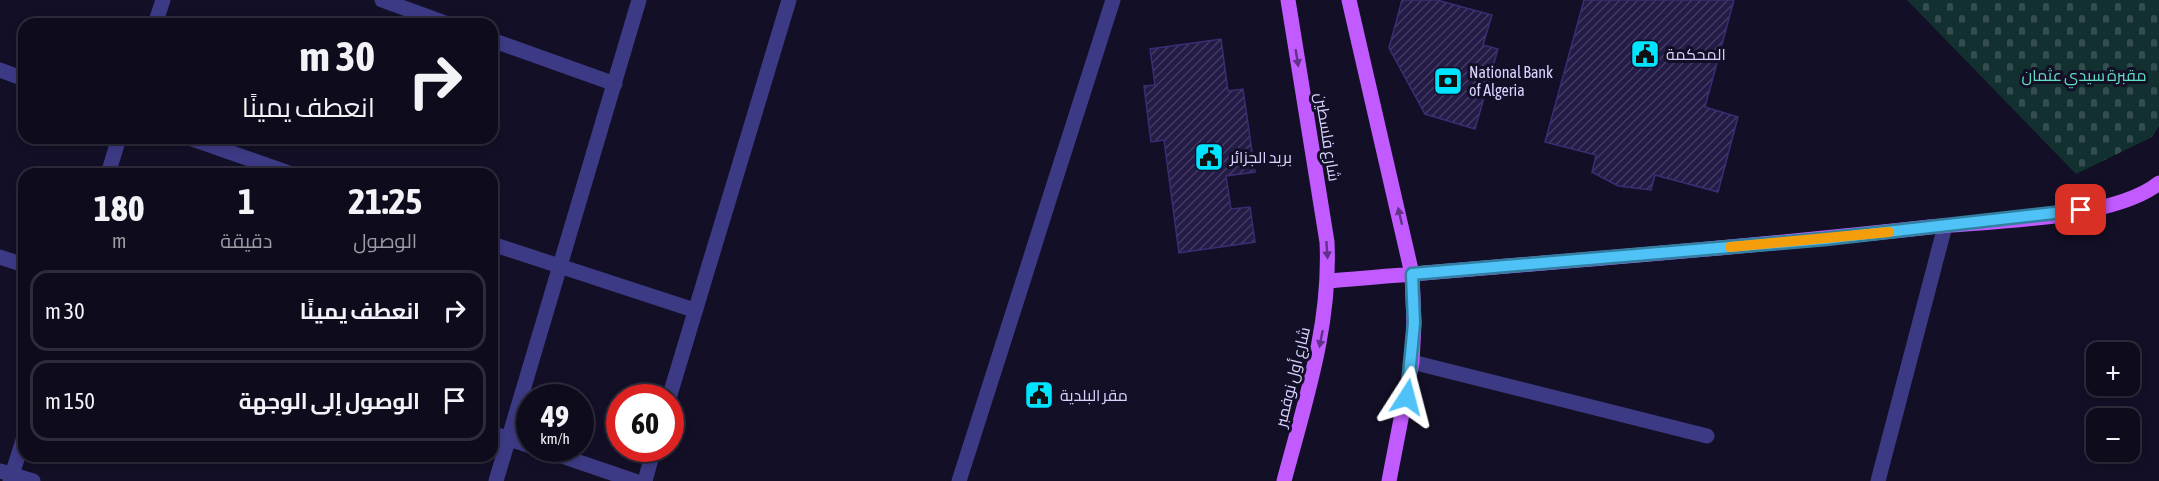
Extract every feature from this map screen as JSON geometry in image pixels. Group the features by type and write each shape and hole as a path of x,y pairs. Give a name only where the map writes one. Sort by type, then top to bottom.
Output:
{"main road":[{"name":"شارع فلسطين","path":"1286,0 1327,242 1329,281"},
{"path":"1348,0 1412,274 1414,323 1412,362 1389,481"},
{"path":"1329,281 2065,214 2115,203 2151,189 2159,183"},
{"name":"شارع أول نوفمبر","path":"1284,481 1320,347 1329,281"}],"street":[{"path":"157,18 163,0"},
{"path":"382,0 432,18"},
{"path":"496,481 639,0"},
{"path":"673,384 789,0"},
{"path":"959,481 1113,0"},
{"path":"498,42 615,84"},
{"path":"0,70 18,77"},
{"path":"110,168 117,144"},
{"path":"206,144 275,168"},
{"path":"1878,481 1945,226"},
{"path":"498,246 694,310"},
{"path":"0,257 18,263"},
{"path":"1412,362 1707,436"},
{"path":"498,435 516,442"},
{"path":"18,451 7,476 33,481"},
{"path":"579,462 635,481"},
{"path":"645,481 650,462"}],"green space":[{"name":"مقبرة سيدي عثمان","path":"1907,0 2159,0 2159,126 2152,137 2076,174"}],"building":[{"name":"National Bank of Algeria","path":"1402,0 1437,0 1492,15 1483,45 1498,49 1475,129 1425,114 1389,48"},
{"name":"المحكمة","path":"1584,0 1734,0 1705,107 1738,117 1718,192 1655,175 1651,190 1618,186 1592,172 1596,155 1545,142"},
{"name":"بريد الجزائر","path":"1221,39 1228,91 1243,89 1255,172 1226,176 1231,209 1250,207 1255,242 1179,253 1164,140 1151,142 1144,86 1155,85 1150,49"}],"slow traffic":[{"path":"1730,247 1889,232"}],"place":[{"name":"المحكمة","path":"1645,54"},
{"name":"National Bank of Algeria","path":"1448,81"},
{"name":"بريد الجزائر","path":"1209,157"},
{"name":"مقر البلدية","path":"1039,395"}],"route":[{"path":"1407,397 1414,323 1412,274 1824,239 2065,214 2081,210"}]}
